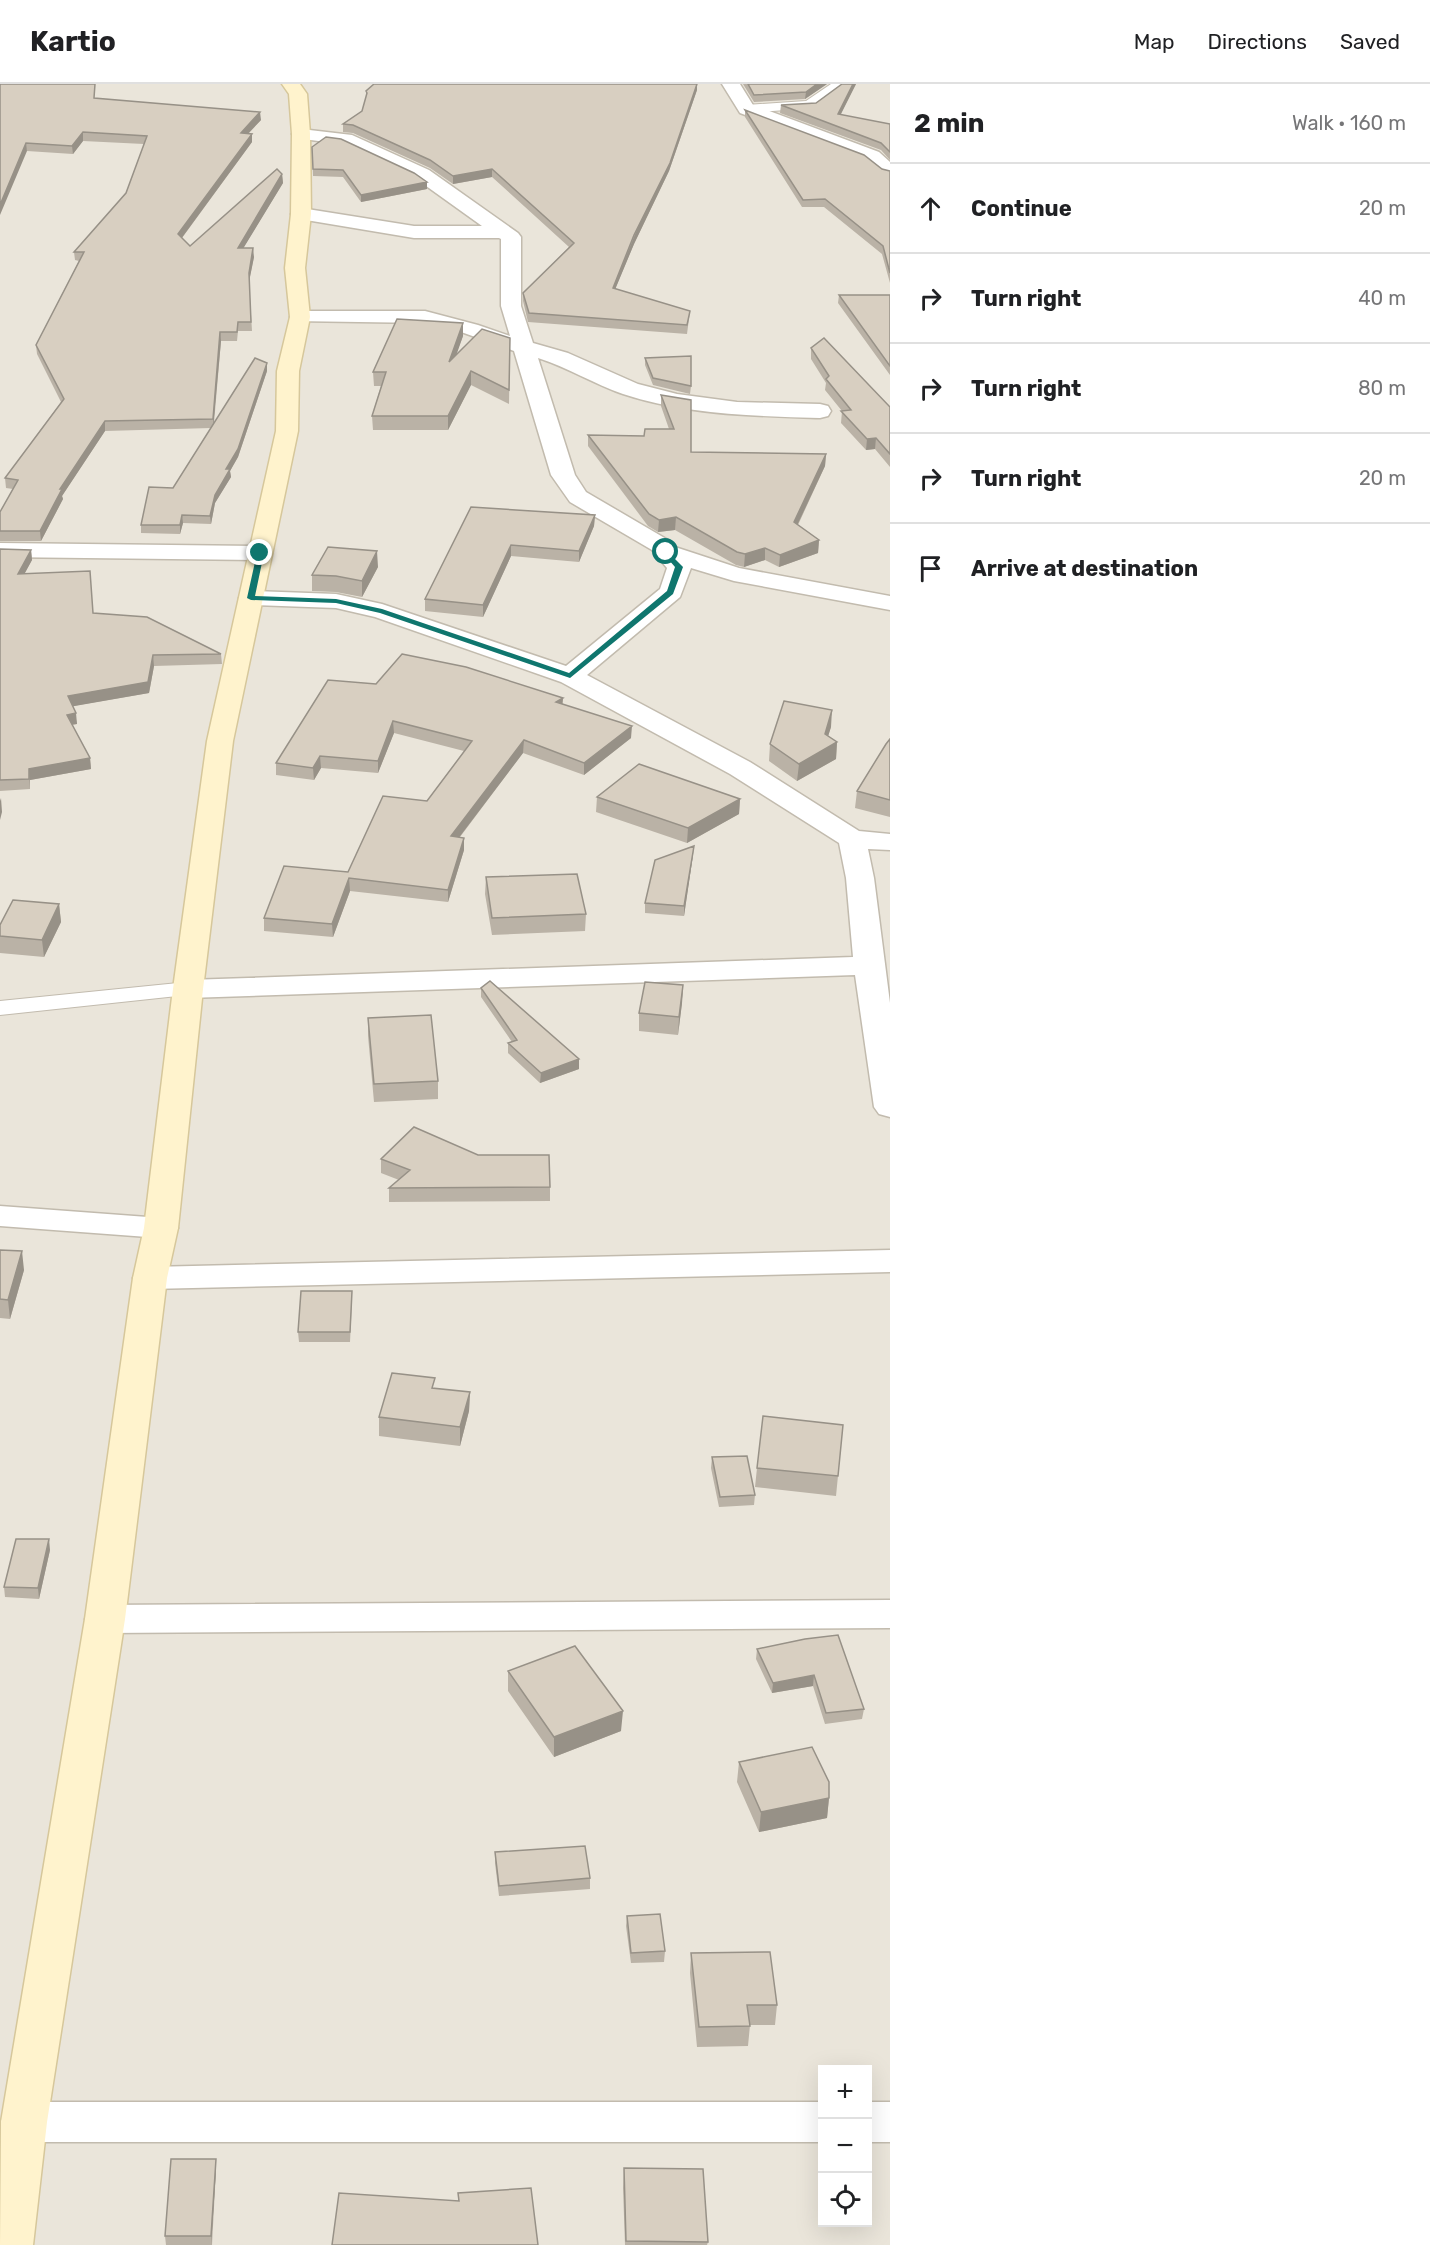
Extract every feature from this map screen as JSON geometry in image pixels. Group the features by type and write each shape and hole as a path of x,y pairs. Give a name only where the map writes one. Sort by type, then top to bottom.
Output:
{"street":[{"path":"9,2245 24,2122 105,1619 150,1278 161,1228 188,989 220,741 287,431 288,371 300,317 295,268 301,214 301,134 298,94 291,84"},
{"path":"731,84 746,109 872,156 890,171"},
{"path":"301,134 346,139 422,174 511,237 511,306 563,475 578,497 660,545 679,567 671,592 570,676"},
{"path":"301,214 414,232 503,232"},
{"path":"300,317 425,317 560,357 630,389 677,401 737,409 820,411"},
{"path":"0,550 260,553"},
{"path":"666,552 734,574 890,603"},
{"path":"251,598 336,601 382,611 570,676 680,734 852,839 890,842"},
{"path":"852,839 860,878 869,965 890,1107"},
{"path":"188,989 869,965"},
{"path":"0,1216 161,1228"},
{"path":"150,1278 890,1261"},
{"path":"105,1619 890,1614"},
{"path":"24,2122 818,2122"},
{"path":"872,2122 890,2122"}],"lane":[{"path":"746,109 809,105 840,84"},
{"path":"0,1008 188,989"}],"shaded area":[{"path":"0,84 890,84 890,2245 0,2245"}],"building":[{"path":"0,84 95,84 94,98 260,112 241,133 252,134 178,234 190,246 277,169 282,174 238,248 253,248 249,273 251,322 238,322 237,332 220,332 213,419 105,421 60,489 62,489 40,531 0,531 0,512 18,480 5,478 64,399 36,345 84,252 74,252 126,193 147,136 83,132 72,146 26,143 0,205"},
{"path":"374,84 697,84 670,163 634,235 613,288 690,311 687,325 529,313 523,293 574,243 492,169 453,176 430,160 353,125 343,124 362,111 366,91"},
{"path":"748,84 817,84 806,92 754,95"},
{"path":"842,84 853,84 838,114 890,124 890,152 881,143 781,105 816,103"},
{"path":"745,110 864,155 882,169 890,171 890,273 883,246 825,199 803,200"},
{"path":"326,137 341,139 414,173 427,182 361,195 343,170 313,169 312,147"},
{"path":"839,295 890,295 890,366"},
{"path":"397,319 463,323 449,362 482,329 510,338 509,390 471,371 448,416 372,416 386,372 373,372"},
{"path":"824,338 890,407 890,454 876,438 867,439 841,411 851,410 826,379 829,376 811,348"},
{"path":"691,356 691,386 653,378 645,358"},
{"path":"255,358 267,363 238,449 215,495 210,516 182,515 180,525 141,525 149,487 173,488"},
{"path":"661,395 691,400 691,452 826,454 794,522 819,540 780,555 765,548 745,554 737,552 676,517 659,520 649,514 588,435 644,436 645,429 674,429"},
{"path":"471,507 595,515 579,551 511,545 483,605 425,599"},
{"path":"328,547 377,551 362,581 336,576 312,575"},
{"path":"0,549 31,550 18,574 90,571 93,613 147,617 221,654 153,655 148,682 68,696 76,713 67,715 90,758 29,769 29,779 0,780"},
{"path":"402,654 466,667 563,698 556,702 632,726 584,763 524,740 451,836 464,838 448,890 349,878 332,924 264,918 284,866 348,872 383,796 427,801 472,741 393,721 378,761 320,756 313,768 276,763 328,680 376,684"},
{"path":"784,701 832,710 825,734 837,742 799,764 770,744"},
{"path":"890,739 890,800 857,791 886,744"},
{"path":"639,764 740,799 688,828 597,797"},
{"path":"694,846 684,906 645,903 655,860"},
{"path":"577,874 586,914 492,918 486,877"},
{"path":"13,900 59,904 42,940 0,936 0,925"},
{"path":"490,981 579,1059 541,1073 508,1043 517,1040 481,988"},
{"path":"645,982 683,985 679,1017 639,1013"},
{"path":"431,1015 438,1081 374,1084 368,1018"},
{"path":"414,1127 478,1155 549,1155 550,1187 389,1188 410,1170 381,1159"},
{"path":"0,1250 22,1251 8,1300 0,1299"},
{"path":"301,1291 352,1291 350,1332 298,1332"},
{"path":"392,1373 435,1378 432,1388 470,1392 460,1427 379,1417"},
{"path":"763,1416 843,1425 838,1476 757,1468"},
{"path":"747,1456 755,1495 720,1497 712,1457"},
{"path":"16,1539 49,1539 38,1588 4,1587"},
{"path":"838,1635 864,1709 826,1713 814,1675 773,1683 757,1649 805,1639"},
{"path":"575,1646 623,1711 554,1737 508,1671"},
{"path":"812,1747 829,1782 829,1798 761,1812 739,1762"},
{"path":"585,1846 590,1878 499,1886 495,1852"},
{"path":"660,1914 665,1951 631,1953 627,1916"},
{"path":"770,1952 777,2005 747,2005 750,2026 699,2027 691,1953"},
{"path":"171,2159 216,2159 211,2236 165,2236"},
{"path":"624,2168 703,2169 708,2242 626,2241"},
{"path":"531,2188 538,2245 332,2245 339,2193 459,2201 458,2193"}],"route":[{"path":"260,553 251,598 336,601 382,611 570,676 671,592 679,567 666,552"}]}
